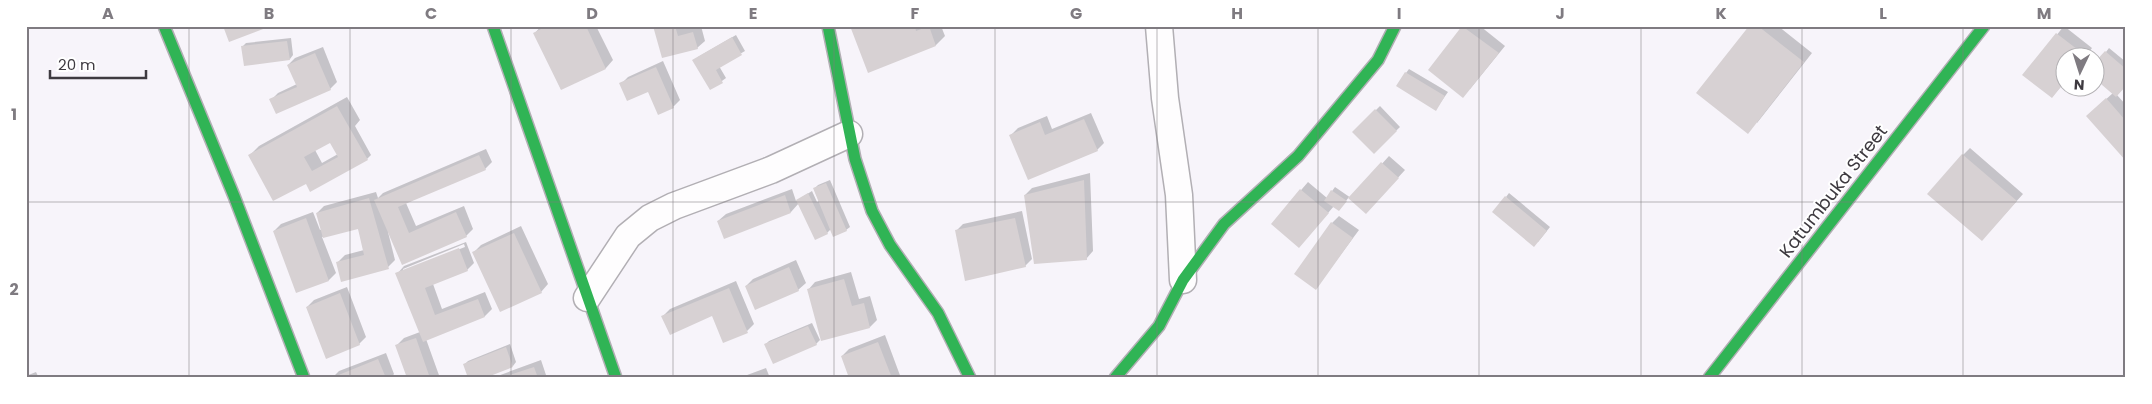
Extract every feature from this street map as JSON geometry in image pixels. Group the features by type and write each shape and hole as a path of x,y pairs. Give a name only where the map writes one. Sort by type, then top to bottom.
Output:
{"street":[{"path":"164,26 234,196 304,378"},
{"path":"492,26 616,378"},
{"path":"828,26 839,74 849,134 866,194 884,235 938,312 970,378"},
{"path":"1158,26 1165,98 1179,196 1183,280"},
{"path":"1115,378 1159,326 1183,280 1224,224 1298,156 1378,60 1396,26"},
{"name":"Katumbuka Street","path":"1709,378 1984,26"},
{"path":"587,298 628,236 650,218 674,206 771,170 849,134"}],"building":[{"path":"223,26 271,26 229,42"},
{"path":"547,26 586,26 606,69 561,90 533,33"},
{"path":"653,26 675,26 678,36 693,32 698,49 662,58"},
{"path":"850,26 915,26 916,31 929,26 936,46 868,73"},
{"path":"1462,26 1499,53 1463,98 1428,70"},
{"path":"1749,26 1758,26 1804,62 1748,134 1696,93"},
{"path":"2056,33 2076,48 2054,48 2054,96 2052,98 2022,75"},
{"path":"732,37 742,55 716,70 723,83 710,90 692,60"},
{"path":"287,41 290,60 244,66 241,46"},
{"path":"2104,52 2126,69 2126,86 2116,97 2104,87"},
{"path":"315,53 331,90 276,114 269,99 297,87 287,65"},
{"path":"656,67 674,108 658,115 648,92 627,101 619,83"},
{"path":"1405,72 1445,96 1436,111 1396,86"},
{"path":"2106,98 2126,121 2126,161 2086,116"},
{"path":"337,106 368,160 310,192 306,184 273,201 248,155","holes":["330,143 338,157 312,171 304,157"]},
{"path":"1375,109 1397,131 1374,154 1352,132"},
{"path":"1084,119 1098,151 1028,180 1009,135 1040,122 1045,135"},
{"path":"1962,154 2017,201 1982,241 1927,194"},
{"path":"479,155 486,170 398,207 409,233 456,212 467,237 402,265 374,200"},
{"path":"1381,162 1399,178 1366,214 1348,198"},
{"path":"1084,180 1087,260 1034,264 1024,195"},
{"path":"826,183 847,231 833,237 813,188"},
{"path":"1300,189 1329,213 1299,248 1271,224"},
{"path":"1331,190 1347,201 1339,211 1324,201"},
{"path":"808,193 828,234 815,240 796,200"},
{"path":"785,195 791,213 724,239 717,221"},
{"path":"1505,196 1547,231 1534,247 1492,212"},
{"path":"369,198 389,269 341,282 336,262 364,255 358,229 323,238 316,213"},
{"path":"306,218 329,281 296,293 273,231"},
{"path":"1015,218 1026,267 965,281 955,230"},
{"path":"1331,222 1353,238 1316,290 1294,274"},
{"path":"514,233 542,293 500,312 472,252"},
{"path":"459,248 468,271 425,288 435,315 478,299 485,317 423,342 395,273"},
{"path":"789,267 799,291 755,310 745,286"},
{"path":"844,279 852,306 864,303 870,328 821,341 807,289"},
{"path":"729,288 748,333 723,343 712,316 670,335 661,316"},
{"path":"340,293 360,345 326,359 306,307"},
{"path":"808,326 817,345 773,364 764,344"},
{"path":"416,338 430,378 407,378 395,345"},
{"path":"878,342 892,378 849,378 841,356"},
{"path":"506,347 513,367 485,378 468,378 463,364"},
{"path":"378,359 386,378 331,378"},
{"path":"534,367 538,378 503,378 503,377"}],"traffic: fast":[{"path":"164,26 234,196 304,378"},
{"path":"493,26 616,378"},
{"path":"828,26 855,159 872,211 890,245 938,313 970,378"},
{"path":"1115,378 1159,326 1183,280 1224,224 1298,156 1378,60 1395,26"},
{"path":"1709,378 1984,26"}]}
